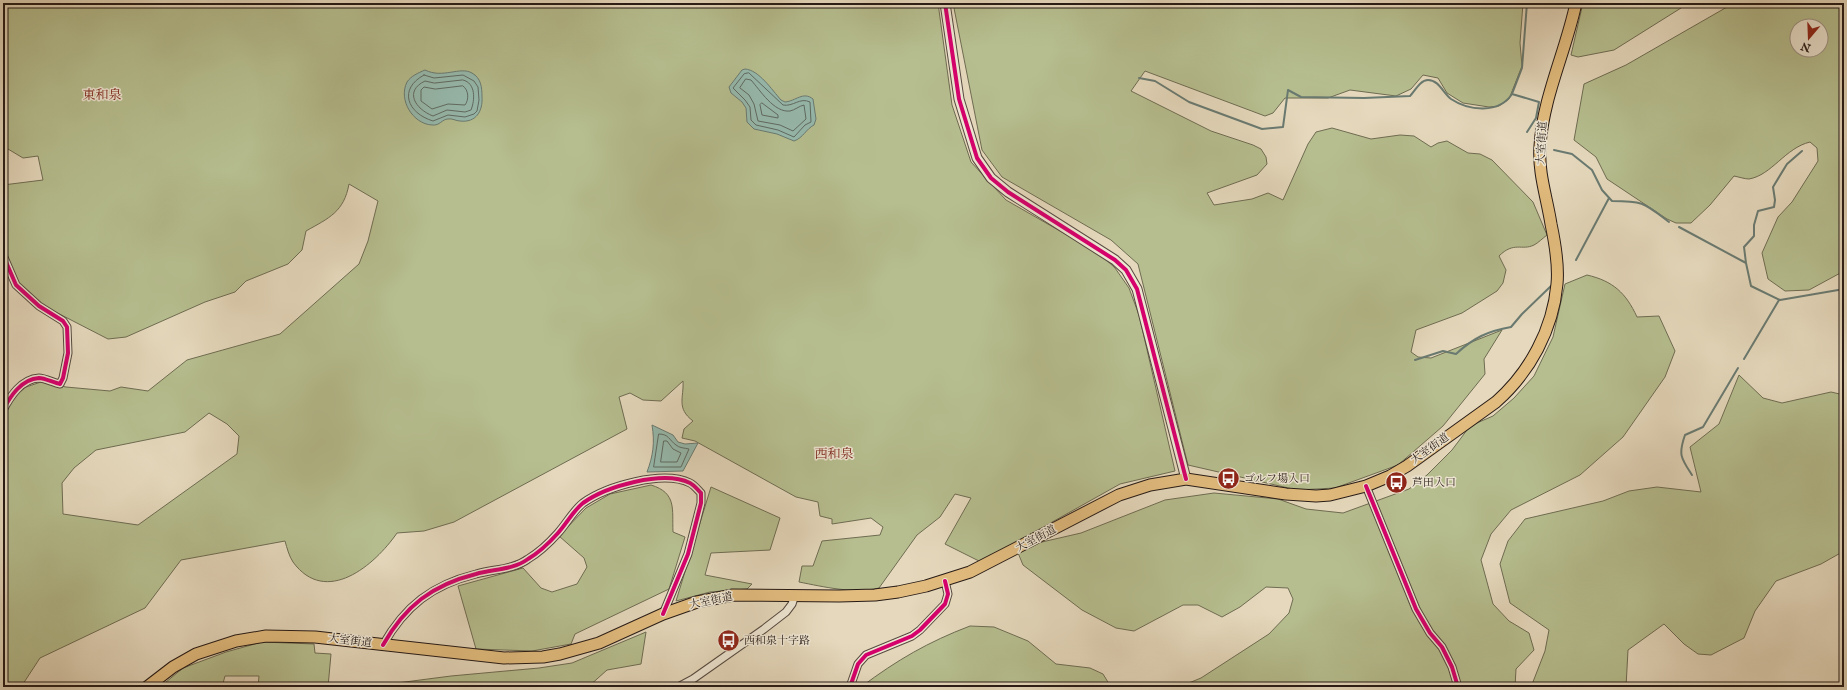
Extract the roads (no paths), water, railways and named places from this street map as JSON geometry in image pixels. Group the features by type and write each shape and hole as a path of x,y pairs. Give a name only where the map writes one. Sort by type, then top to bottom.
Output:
{"main road":[{"name":"大室街道","path":"147,687 173,667 196,654 236,641 266,636 285,636 383,645 504,658 560,654 599,643 663,614 696,602 733,595 875,595 898,592 945,581 970,572 1006,555 1119,496 1150,485 1186,479 1286,494 1316,496 1330,495 1366,486 1390,476 1407,466 1496,402 1510,390 1525,371 1540,345 1552,312 1557,284 1556,251 1540,165 1542,130 1545,108 1564,50 1576,3"}],"street":[{"path":"945,3 959,98 977,158 980,163 991,178 1008,192 1115,260 1126,270 1137,289 1186,479"},
{"path":"3,255 16,285 39,306 62,321 67,327 68,336 67,364 60,384 38,378 22,385 12,393 3,410"},
{"path":"383,645 397,622 418,600 442,587 476,574 513,567 528,560 557,534 575,511 594,497 609,489 631,483 668,478 692,484 701,493 688,554 663,614"},
{"path":"1366,486 1416,609 1430,633 1442,647 1452,667 1458,687"},
{"path":"850,687 858,664 866,655 912,636 920,630 945,604 948,594 945,581"},
{"path":"678,687 692,679 786,612 792,604 795,595"}],"water":[{"path":"425,70 438,73 467,71 475,75 480,83 482,93 481,107 477,115 466,121 448,119 435,125 425,124 413,116 406,103 404,96 405,89 407,82 411,78"},
{"path":"742,70 750,70 760,77 781,100 785,102 803,96 813,99 816,119 814,125 800,138 794,141 777,134 754,129 747,122 746,108 742,102 731,93 729,87"},
{"path":"652,425 673,435 678,442 685,444 698,443 683,471 647,472 653,449"}],"waterway":[{"path":"1512,94 1522,68 1527,3"},
{"path":"1139,78 1155,81 1189,102 1262,129 1283,127 1288,90 1301,97 1364,98 1410,96 1420,84 1425,80 1428,80 1438,84 1451,99 1458,103 1475,108 1492,108 1500,105 1512,94 1539,102 1536,118 1527,132"},
{"path":"1554,150 1572,154 1592,170 1602,190 1612,201 1643,204 1669,222"},
{"path":"1746,263 1744,247 1754,236 1754,225 1758,211 1774,207 1775,200 1773,187 1787,164 1802,151"},
{"path":"1576,260 1609,198"},
{"path":"1679,227 1746,263 1751,286 1780,300 1844,289"},
{"path":"1415,360 1443,351 1456,354 1481,336 1511,327 1522,314 1551,286"},
{"path":"1744,359 1779,300"},
{"path":"1692,475 1683,460 1681,452 1685,435 1703,427 1738,368"}],"place":[{"name":"ゴルフ場入口","path":"1228,479"},
{"name":"芦田入口","path":"1396,483"},
{"name":"西和泉十字路","path":"729,641"}],"district":[{"name":"東和泉","path":"102,95"},
{"name":"西和泉","path":"834,454"}]}
